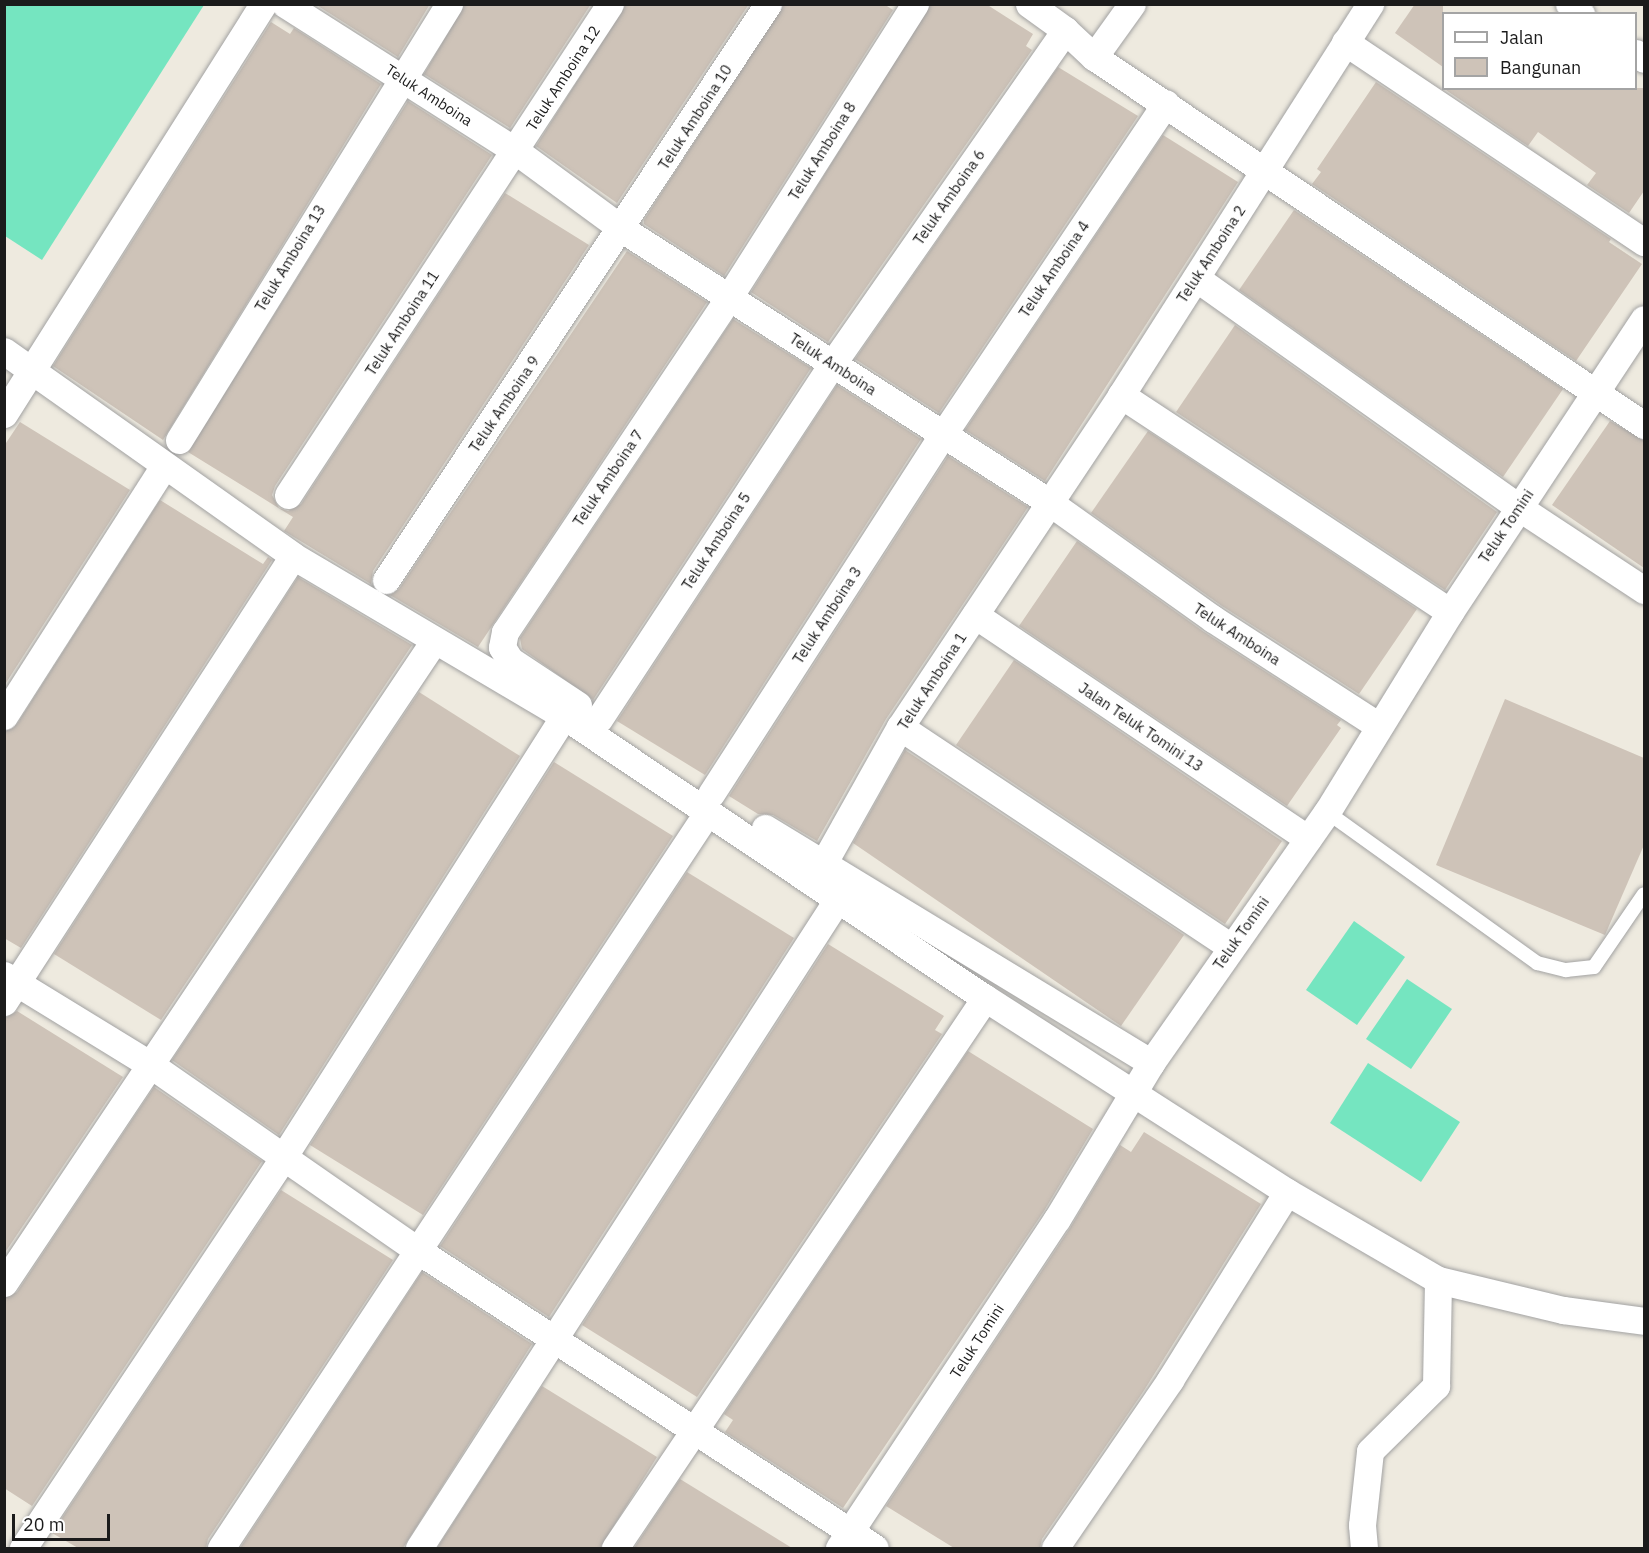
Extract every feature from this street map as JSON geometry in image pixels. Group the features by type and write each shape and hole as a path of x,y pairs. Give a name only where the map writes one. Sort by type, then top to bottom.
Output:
{"street":[{"path":"4,414 263,4"},
{"name":"Teluk Amboina 13","path":"179,440 449,4"},
{"name":"Teluk Amboina 12","path":"516,152 610,4"},
{"name":"Teluk Amboina 10","path":"622,228 768,4"},
{"name":"Teluk Amboina 8","path":"729,297 915,4"},
{"path":"1029,4 1065,30 1094,57 1166,103 1644,425"},
{"path":"1094,57 1132,4"},
{"name":"Teluk Amboina 2","path":"1049,502 1196,278 1370,4"},
{"name":"Teluk Amboina","path":"290,6 516,152 622,228 833,363 942,436 1049,502 1213,619 1379,726"},
{"name":"Teluk Amboina 6","path":"833,363 1065,30"},
{"path":"1346,42 1644,242"},
{"name":"Teluk Amboina 4","path":"942,436 1166,103"},
{"name":"Teluk Amboina 11","path":"288,495 516,152"},
{"name":"Teluk Amboina 9","path":"386,580 622,228"},
{"path":"1196,278 1518,507 1644,590"},
{"name":"Teluk Amboina 7","path":"598,719 510,660 502,647 505,632 729,297"},
{"name":"Teluk Tomini","path":"844,1540 1057,1219 1151,1064 1327,812 1450,612 1518,507 1598,393 1644,319"},
{"path":"4,351 163,467 293,556 709,804 823,864 1151,1064"},
{"name":"Teluk Amboina 5","path":"598,719 833,363"},
{"path":"1121,394 1450,612"},
{"name":"Teluk Amboina 3","path":"221,1548 709,804 942,436"},
{"path":"4,716 163,467"},
{"name":"Teluk Amboina 1","path":"823,864 900,727 1049,502"},
{"path":"293,556 9,987 151,1065 417,1250 694,1430 844,1540 875,1548"},
{"name":"Jalan Teluk Tomini 13","path":"975,615 1308,839"},
{"path":"4,1283 151,1065 308,824 434,641"},
{"path":"23,1548 284,1156 564,716"},
{"path":"598,719 709,804 985,998 1287,1192 1438,1280 1563,1310 1644,1321"},
{"path":"900,727 1231,947"},
{"path":"419,1548 556,1341 839,897"},
{"path":"615,1548 985,998"},
{"path":"1055,1548 1170,1380 1287,1192"},
{"path":"1364,1548 1362,1525 1370,1451 1436,1386 1438,1280"},
{"path":"4,1545 10,1548"}],"lane":[{"path":"1327,812 1536,963 1566,970 1594,967 1644,894"}],"green space":[{"path":"4,5 204,5 42,260 5,236"},
{"path":"1354,921 1405,957 1357,1025 1306,990"},
{"path":"1407,979 1452,1009 1411,1069 1366,1039"},
{"path":"1368,1063 1460,1122 1421,1182 1330,1123"}],"building":[{"path":"315,4 430,4 398,57"},
{"path":"465,4 591,4 510,128 424,74"},
{"path":"626,4 749,4 617,203 536,146"},
{"path":"784,4 884,4 893,10 724,276 644,224 644,220"},
{"path":"931,4 986,4 1033,34 1026,46 1032,50 828,342 751,292"},
{"path":"1415,4 1443,4 1442,66 1395,33"},
{"path":"271,22 290,34 294,28 381,84 163,440 53,366"},
{"path":"1058,67 1138,116 939,413 855,359"},
{"path":"1376,82 1611,239 1609,242 1642,264 1576,361 1312,184 1321,172 1317,169"},
{"path":"1637,88 1644,88 1644,191 1629,213 1587,185 1596,173 1538,132 1528,146 1446,90 1637,90"},
{"path":"408,101 492,155 275,486 272,495 279,508 288,511 301,504 505,193 589,245 373,571 371,584 284,531 293,517 188,452"},
{"path":"1163,135 1238,182 1045,481 965,430"},
{"path":"1294,210 1563,389 1503,477 1239,290"},
{"path":"627,251 707,302 478,647 390,595 399,589"},
{"path":"733,319 811,368 593,700 522,649 520,638"},
{"path":"1235,325 1497,512 1445,590 1176,412"},
{"path":"837,385 921,439 705,775 617,721"},
{"path":"1610,421 1644,440 1644,568 1552,505"},
{"path":"20,422 130,490 4,686 4,446"},
{"path":"1148,431 1417,609 1359,694 1222,606 1091,513"},
{"path":"948,456 1028,507 886,719 817,841 773,815 758,814 729,796"},
{"path":"160,500 263,564 268,557 272,560 21,948 4,938 4,732 17,724"},
{"path":"1077,541 1204,632 1341,720 1337,725 1341,728 1287,806 1019,626"},
{"path":"298,577 412,645 161,1020 54,954"},
{"path":"1014,660 1282,841 1225,924 956,745"},
{"path":"419,692 520,756 279,1135 172,1060"},
{"path":"1505,699 1644,758 1644,845 1605,935 1436,865"},
{"path":"905,750 1184,935 1121,1026 853,843"},
{"path":"554,762 673,836 423,1215 310,1145"},
{"path":"687,872 794,938 549,1317 440,1246"},
{"path":"828,944 944,1016 935,1030 942,1034 697,1397 582,1325"},
{"path":"17,1011 123,1077 4,1254 5,1018"},
{"path":"968,1051 1093,1129 1044,1211 843,1508 725,1432 733,1420 724,1414"},
{"path":"154,1087 262,1161 32,1506 4,1488 4,1298 17,1292"},
{"path":"1144,1132 1261,1204 1143,1392 1042,1539 1040,1548 954,1548 886,1506 1070,1228 1120,1145 1131,1152"},
{"path":"281,1190 393,1260 208,1539 206,1548 78,1548 52,1533"},
{"path":"422,1272 532,1344 403,1548 240,1548"},
{"path":"542,1386 657,1457 600,1548 437,1548"},
{"path":"680,1479 792,1548 634,1548"}]}
